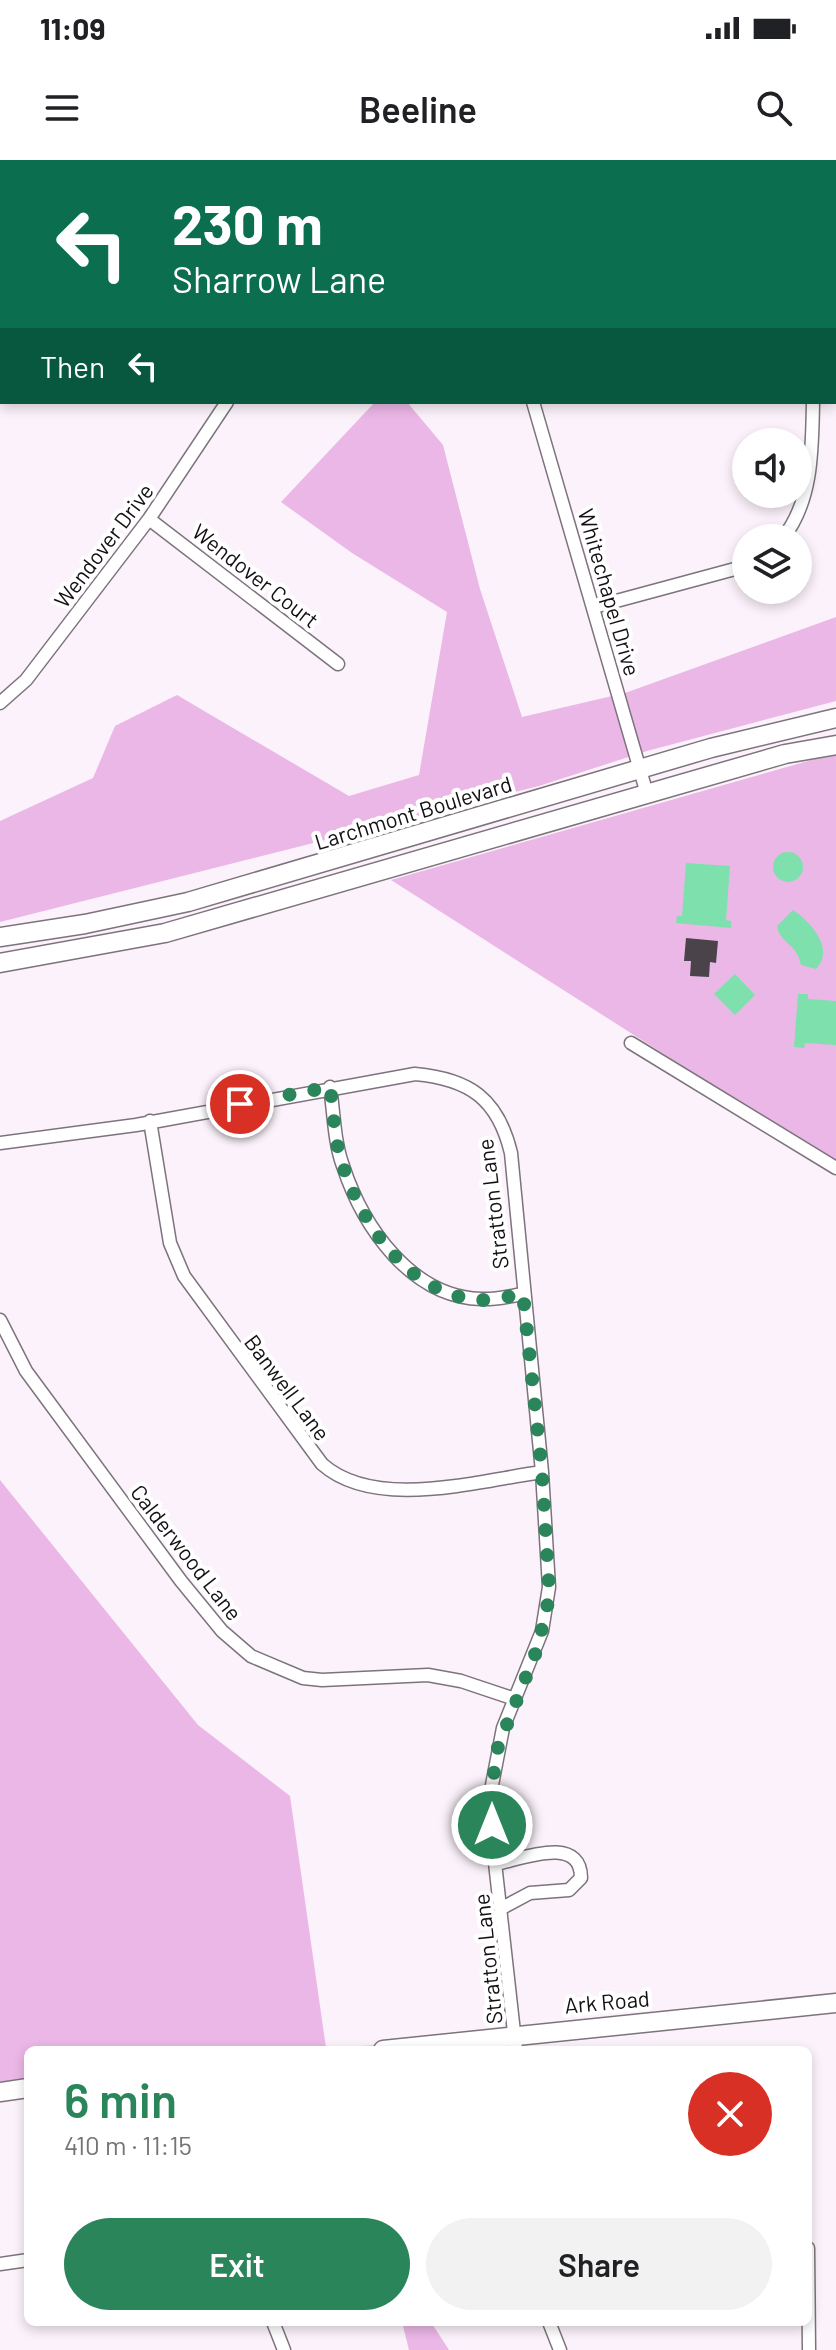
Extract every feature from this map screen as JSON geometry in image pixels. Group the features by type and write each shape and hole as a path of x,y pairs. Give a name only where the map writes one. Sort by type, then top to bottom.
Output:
{"street":[{"name":"Wendover Drive","path":"0,703 26,680 149,519 226,404"},
{"name":"Whitechapel Drive","path":"534,404 647,794"},
{"path":"792,524 807,487 813,404"},
{"name":"Wendover Court","path":"149,519 338,664"},
{"path":"594,607 732,570"},
{"name":"Larchmont Boulevard","path":"0,937 85,924 188,902 772,731 836,718"},
{"name":"Larchmont Boulevard","path":"0,963 165,933 785,754 836,745"},
{"path":"631,1043 836,1168"},
{"name":"Stratton Lane","path":"0,1143 150,1121 396,1075 424,1075 453,1081 487,1101 498,1116 511,1153 542,1472 547,1609 536,1652 503,1728 494,1766 492,1825 516,2042"},
{"path":"330,1087 342,1164 352,1189 405,1268 424,1282 458,1296 483,1300 523,1294"},
{"name":"Banwell Lane","path":"150,1121 163,1210 176,1259 195,1294 322,1464 345,1482 390,1490 542,1472"},
{"name":"Calderwood Lane","path":"0,1320 26,1371 181,1581 222,1631 251,1656 303,1678 322,1680 428,1675 461,1681 515,1699"},
{"path":"496,1864 559,1851 577,1860 581,1868 581,1878 569,1890 530,1893 502,1908"},
{"name":"Ark Road","path":"450,2046 516,2042 836,2003"},
{"path":"0,2092 24,2089"},
{"path":"0,2264 24,2261"},
{"path":"275,2326 284,2350"},
{"path":"551,2326 560,2350"},
{"path":"809,2326 809,2350"}],"shaded area":[{"path":"373,404 409,404 443,445 480,589 522,717 625,693 836,617 836,701 647,751 539,786 0,922 0,821 93,778 115,726 177,695 349,796 419,775 447,612 352,553 281,502"},
{"path":"836,753 836,1164 391,880"},
{"path":"788,852 799,856 803,867 799,878 788,882 777,878 773,867 777,856"},
{"path":"686,863 730,866 726,920 731,921 731,928 676,923 677,916 682,916"},
{"path":"793,910 813,928 822,944 823,953 816,969 801,965 796,952 779,932 777,926"},
{"path":"735,974 755,995 735,1015 714,994"},
{"path":"798,994 808,994 808,999 836,1001 836,1045 805,1043 804,1048 794,1047"},
{"path":"0,1480 198,1725 290,1796 326,2046 24,2046 24,2084 0,2086"},
{"path":"403,2326 434,2326 449,2350 409,2350"}],"building":[{"path":"686,938 718,941 716,963 710,962 709,977 690,976 691,961 684,961"}],"route":[{"path":"240,1104 330,1087 342,1164 352,1189 365,1213 405,1268 434,1288 458,1296 483,1300 523,1294 542,1472 549,1587 536,1652 503,1728 498,1747 492,1785 492,1825"}]}
